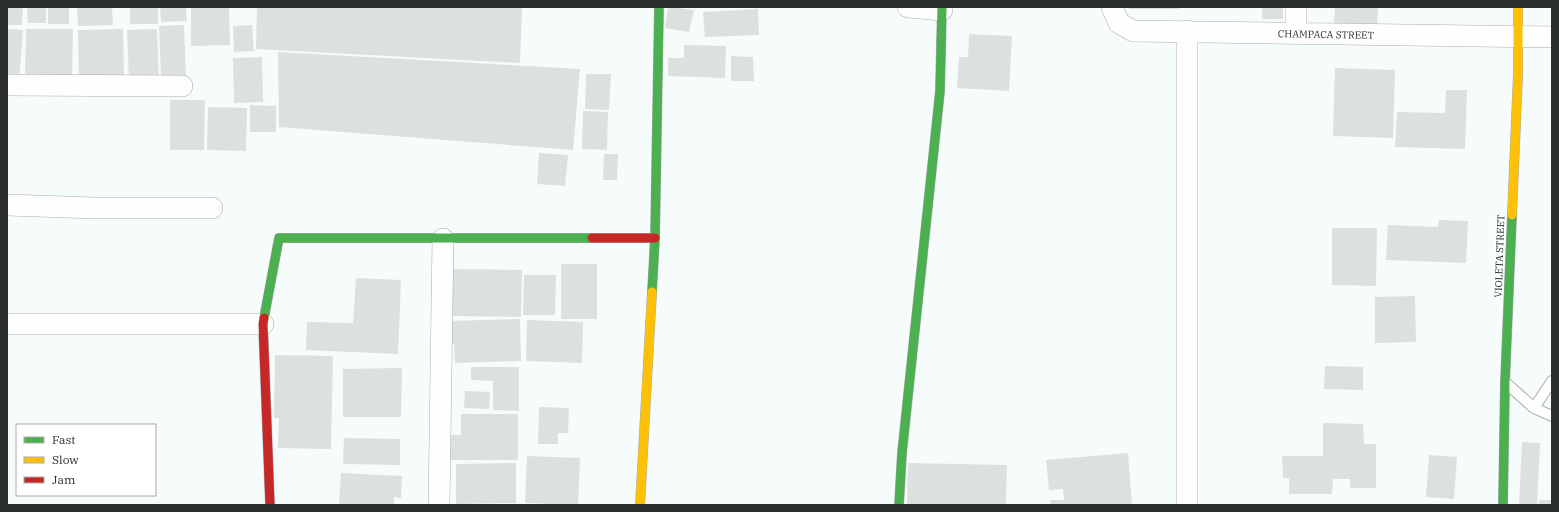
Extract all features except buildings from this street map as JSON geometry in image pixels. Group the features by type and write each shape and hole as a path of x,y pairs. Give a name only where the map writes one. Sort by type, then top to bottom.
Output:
{"street":[{"path":"640,505 655,238 659,7"},
{"path":"899,505 902,452 940,91 942,9 908,7"},
{"name":"CHAMPACA STREET","path":"1112,7 1119,23 1133,31 1552,37"},
{"path":"1296,7 1296,34"},
{"name":"VIOLETA STREET","path":"1503,505 1505,382 1518,74 1518,7"},
{"path":"1187,32 1187,505"},
{"path":"7,85 182,86"},
{"path":"7,205 95,208 212,208"},
{"path":"270,505 264,324 279,238 655,238"},
{"path":"439,505 443,239"},
{"path":"7,324 264,324"}],"lane":[{"path":"1505,382 1534,408 1552,416"},
{"path":"1534,408 1552,382"}],"traffic: fast":[{"path":"652,292 655,238 659,7"},
{"path":"899,505 902,453 940,91 942,7"},
{"path":"1503,505 1505,382 1512,215"},
{"path":"264,318 279,238 592,238"}],"traffic: slow":[{"path":"1512,215 1518,74 1518,7"},
{"path":"640,505 652,292"}],"traffic: jam":[{"path":"592,238 655,238"},
{"path":"264,318 270,505"}]}
